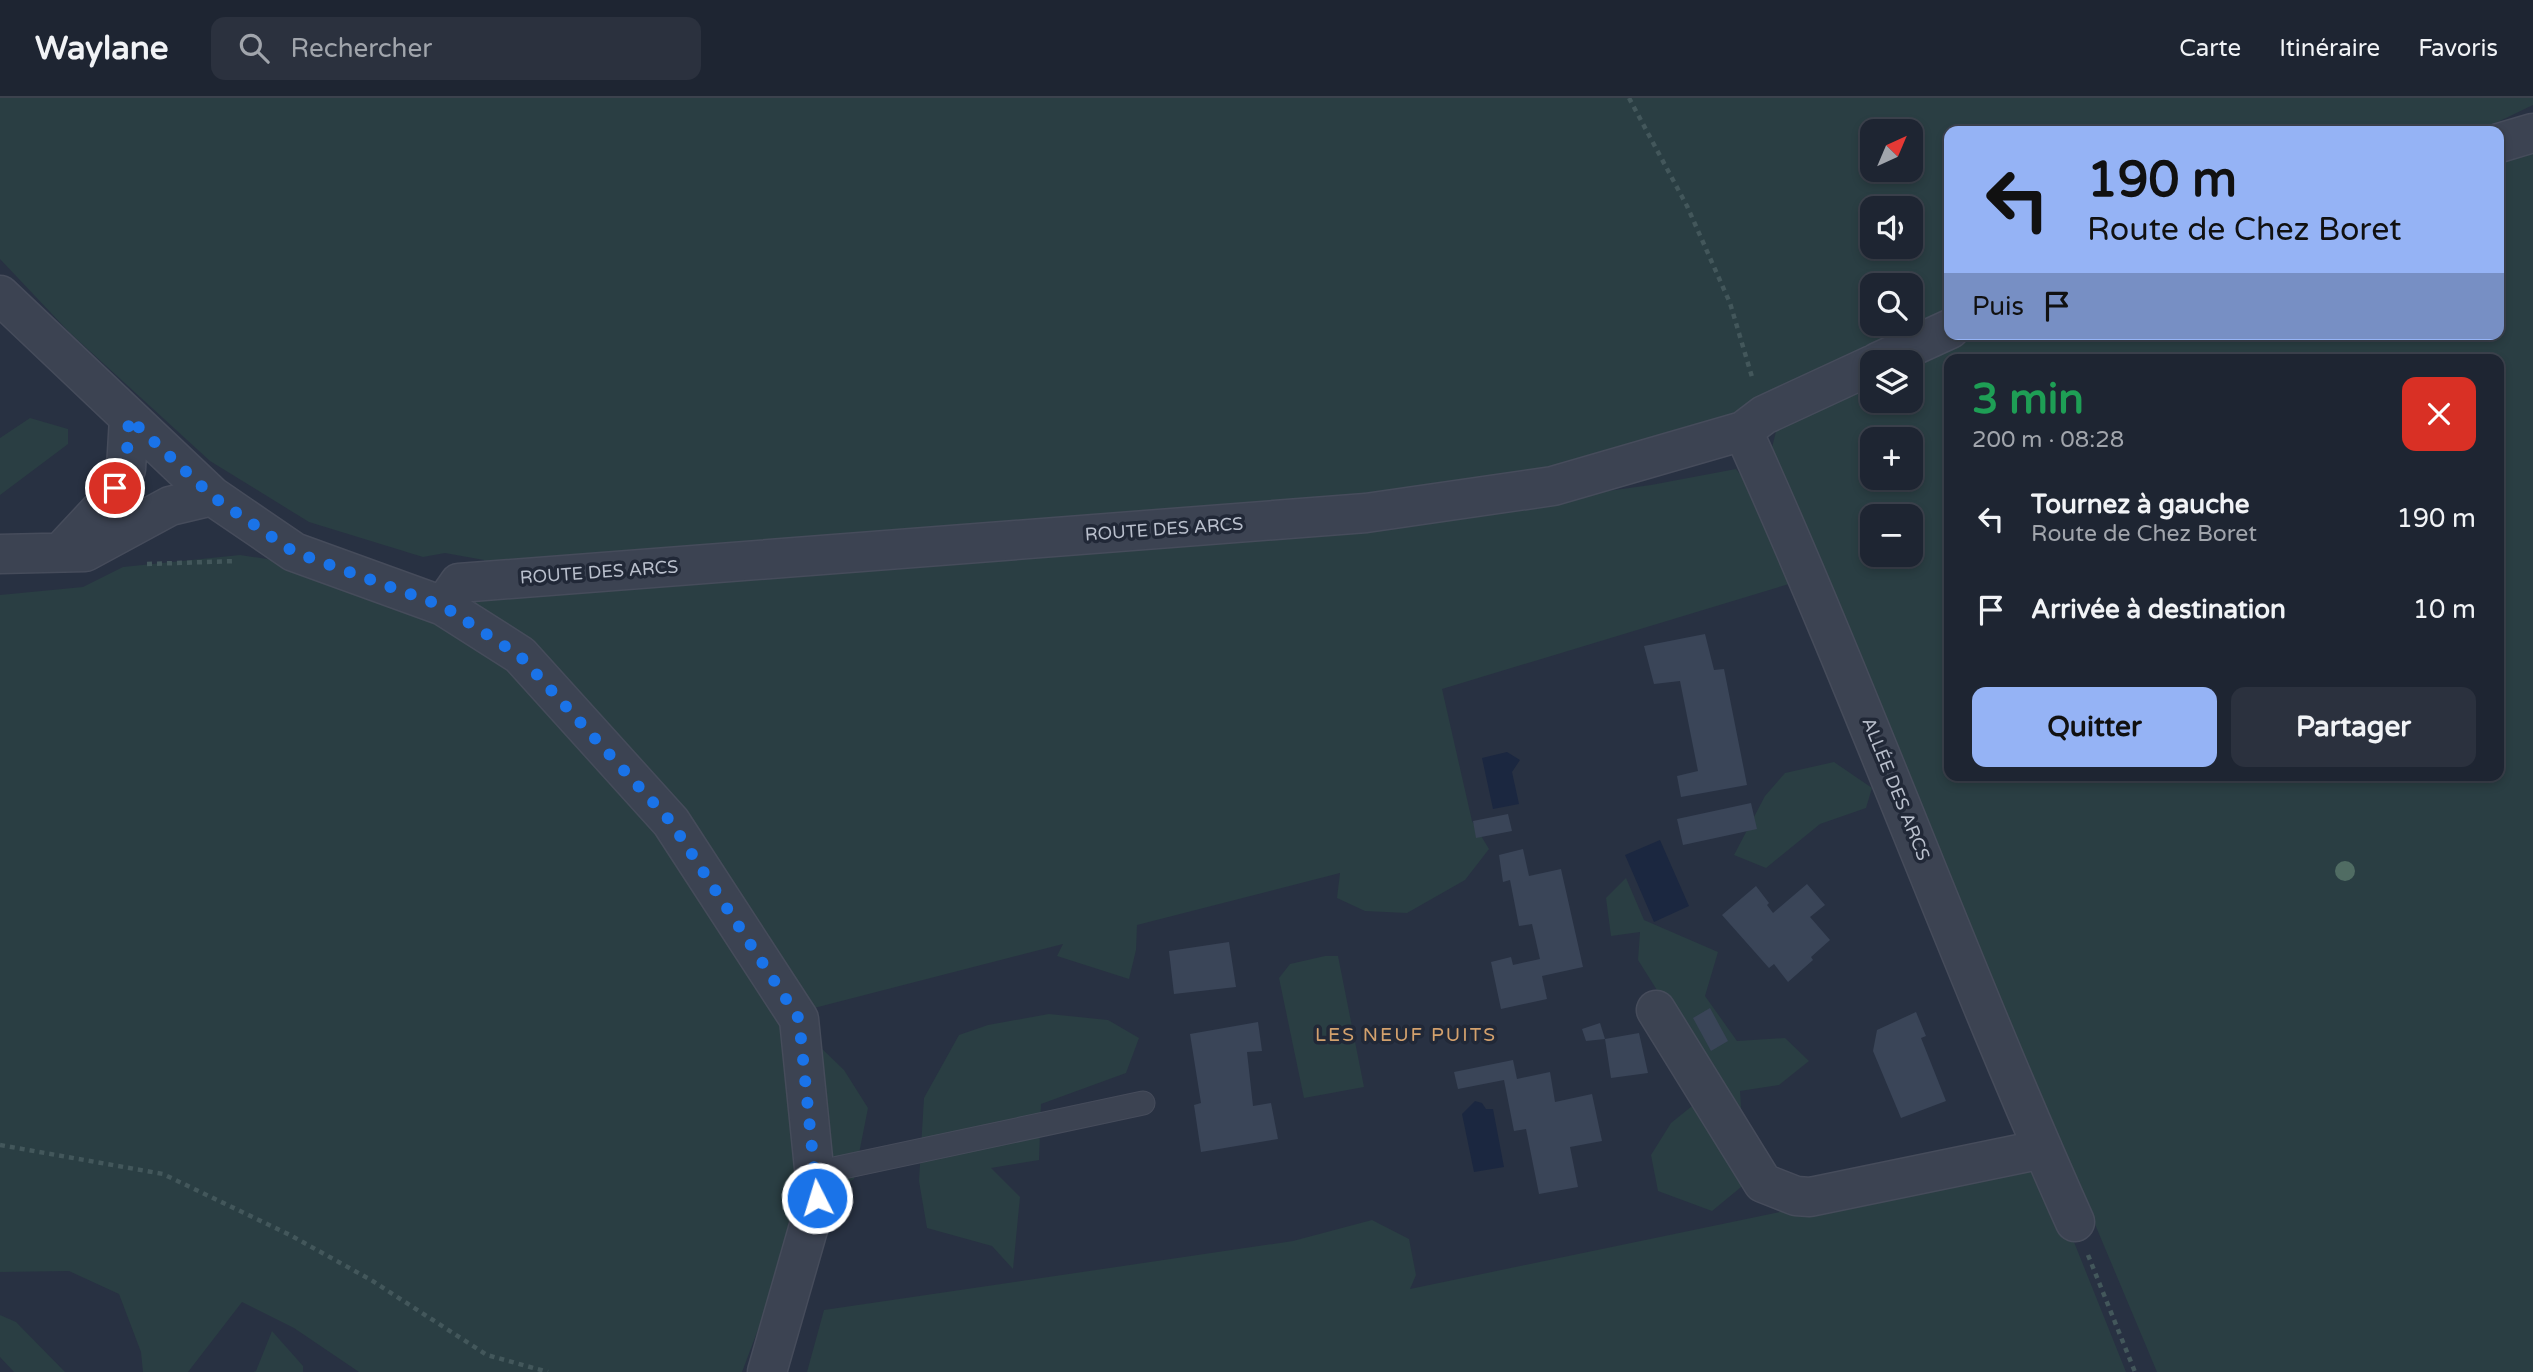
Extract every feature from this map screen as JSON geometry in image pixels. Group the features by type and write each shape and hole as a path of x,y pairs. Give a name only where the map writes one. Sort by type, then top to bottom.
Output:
{"street":[{"path":"2504,142 2533,133"},
{"path":"0,295 212,496 294,552 443,606 520,656 671,822 799,1019 817,1198 767,1372"},
{"path":"1904,350 1944,332"},
{"name":"ROUTE DES ARCS","path":"443,606 459,583 1366,513 1553,486 1753,423 1860,371"},
{"path":"61,552 104,506 126,469 129,418"},
{"name":"ALLÉE DES ARCS","path":"1753,423 1798,552 2075,1222"},
{"path":"0,554 85,552 170,506 212,496"},
{"path":"1656,1010 1763,1183 1782,1191 1810,1197 2043,1149"}],"lane":[{"path":"814,1172 1143,1103"}],"path":[{"path":"1629,98 1687,206 1730,303 1753,423"},
{"path":"134,565 244,560"},
{"path":"0,1145 163,1174 290,1235 371,1280 487,1354 548,1372"},
{"path":"2075,1222 2135,1372"}],"green space":[{"path":"0,98 2533,98 2533,105 2489,126 1944,126 1944,309 1923,320 1923,273 1860,273 1860,336 1890,336 1781,389 1747,412 1396,520 1651,485 1736,469 1760,499 1799,581 1442,689 1472,821 1489,849 1465,880 1407,913 1365,911 1337,898 1340,873 1137,925 1136,950 1129,979 1057,956 1063,944 787,1015 844,1070 868,1108 854,1179 804,1207 742,1372 359,1372 294,1328 242,1302 188,1372 143,1372 141,1352 119,1294 69,1271 0,1272 0,595 83,587 123,567 240,555 497,594 484,560 445,553 423,557 309,522 210,461 69,332 0,259"},
{"path":"2533,125 2533,1372 2157,1372 1771,452 1777,427 1860,389 1860,413 1923,413 1923,359 1964,340 2504,340 2504,134"},
{"path":"30,418 68,429 68,444 0,495 0,438"},
{"path":"1834,762 1872,788 1866,808 1820,824 1766,868 1734,855 1765,796 1785,773"},
{"path":"1626,878 1644,920 1718,952 1705,996 1737,1041 1785,1038 1809,1061 1779,1085 1740,1091 1746,1183 1712,1211 1658,1191 1651,1155 1671,1123 1697,1102 1696,1052 1638,960 1640,932 1611,936 1606,898"},
{"path":"1325,956 1338,956 1364,1087 1304,1098 1279,978 1290,964"},
{"path":"1049,1014 1108,1020 1139,1038 1126,1073 1041,1104 1039,1160 991,1168 1020,1197 1013,1269 992,1246 927,1228 919,1181 924,1098 959,1035 988,1025"},
{"path":"2010,1164 2026,1168 2040,1176 2058,1202 2126,1372 807,1372 824,1310 1293,1241 1372,1220 1409,1239 1416,1275 1410,1289"},
{"path":"0,1315 16,1322 65,1372 14,1372 0,1357"},
{"path":"272,1331 303,1366 303,1372 253,1372 256,1371"}],"water":[{"path":"1507,752 1520,760 1512,772 1519,804 1493,809 1482,758"},
{"path":"1660,840 1689,906 1654,922 1625,855"},
{"path":"1475,1101 1482,1103 1486,1109 1493,1109 1504,1167 1474,1172 1462,1114"}],"building":[{"path":"1705,634 1714,670 1724,669 1747,785 1681,797 1677,776 1698,771 1680,681 1654,684 1644,646"},
{"path":"1751,803 1757,829 1683,845 1677,819"},
{"path":"1508,814 1512,831 1476,838 1473,821"},
{"path":"1523,849 1529,876 1561,869 1583,967 1542,976 1547,999 1501,1009 1491,962 1511,957 1513,965 1540,959 1532,924 1519,926 1510,880 1503,882 1499,855"},
{"path":"1807,884 1825,905 1810,917 1830,940 1811,957 1813,960 1788,982 1774,964 1769,968 1722,915 1756,886 1773,913"},
{"path":"1229,942 1236,987 1174,994 1169,951"},
{"path":"1710,1008 1728,1041 1711,1051 1693,1018"},
{"path":"1916,1012 1926,1036 1921,1038 1946,1101 1901,1118 1873,1051 1877,1030"},
{"path":"1258,1022 1262,1051 1247,1052 1253,1106 1271,1103 1278,1139 1201,1152 1194,1105 1201,1103 1190,1034"},
{"path":"1600,1023 1605,1039 1586,1041 1582,1029"},
{"path":"1639,1033 1648,1073 1611,1078 1605,1039"},
{"path":"1513,1060 1517,1079 1550,1072 1555,1102 1592,1094 1602,1141 1570,1147 1578,1187 1539,1194 1526,1129 1514,1131 1504,1080 1458,1089 1454,1072"}],"district":[{"name":"LES NEUF PUITS","path":"1406,1035"}],"route":[{"path":"115,488 126,469 129,418 212,496 294,552 443,606 520,656 671,822 799,1019 817,1198"}]}
